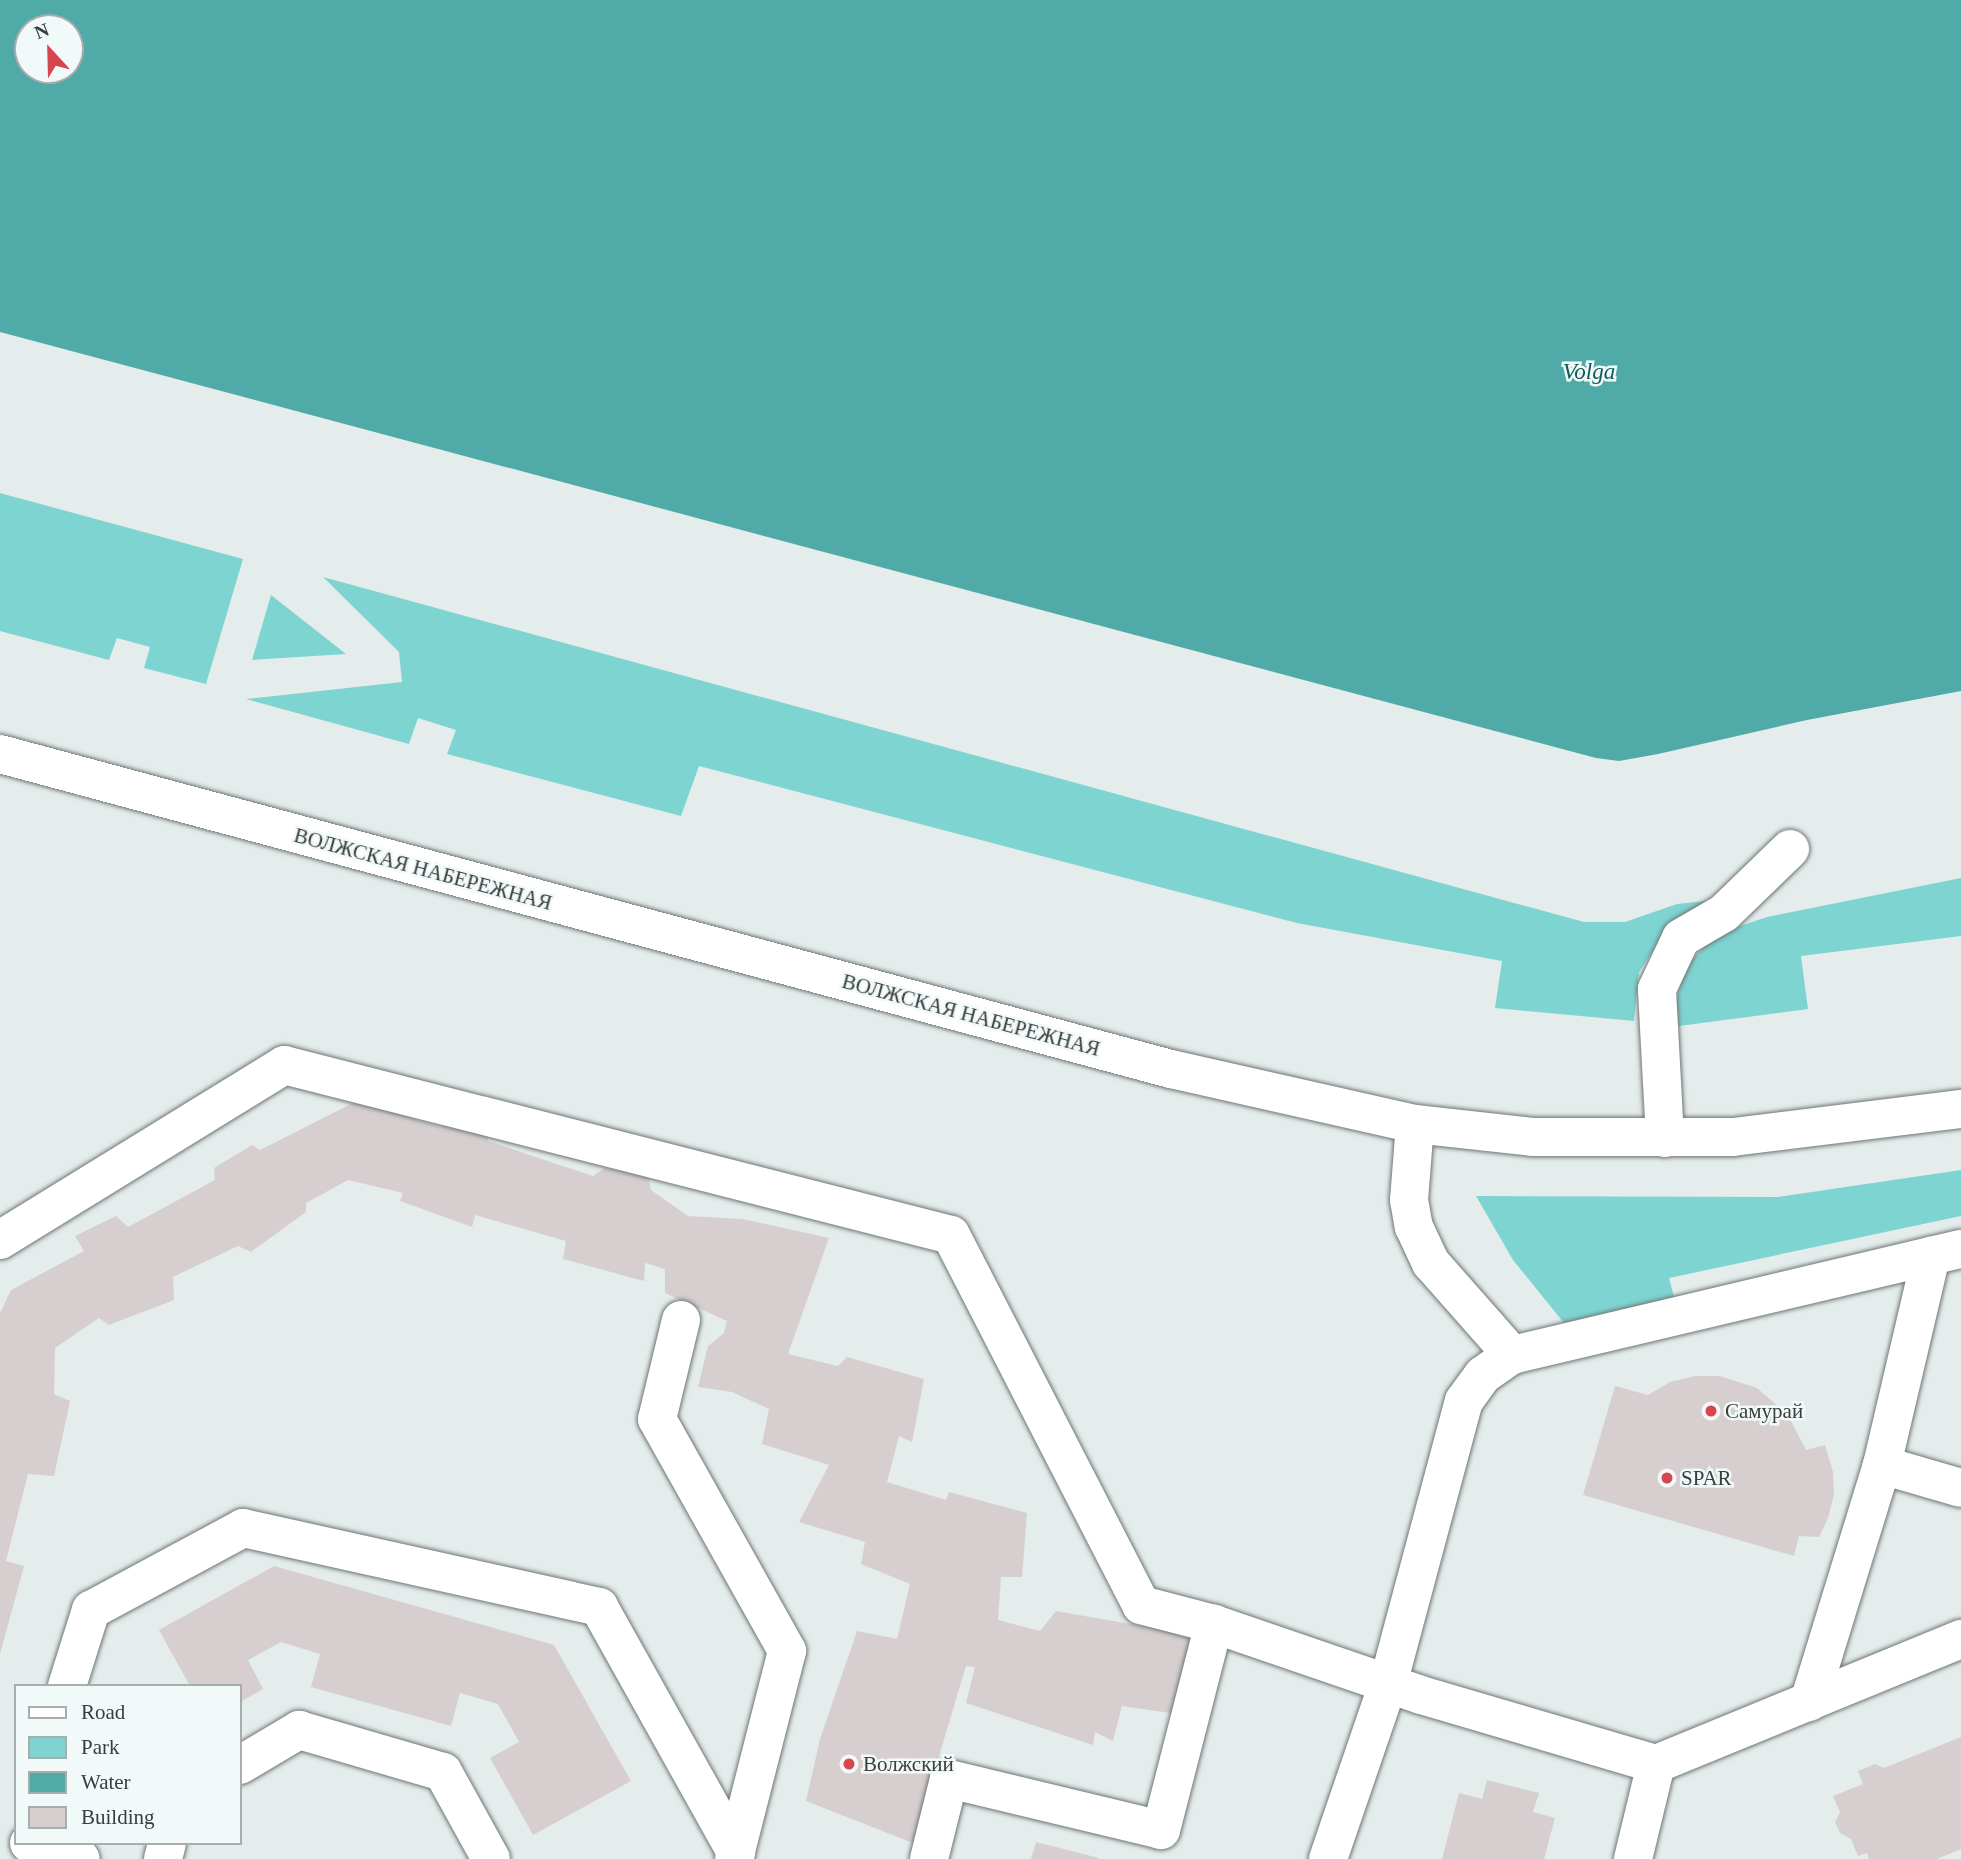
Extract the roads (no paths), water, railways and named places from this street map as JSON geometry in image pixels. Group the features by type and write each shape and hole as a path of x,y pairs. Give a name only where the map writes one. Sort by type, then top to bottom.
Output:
{"street":[{"name":"ВОЛЖСКАЯ НАБЕРЕЖНАЯ","path":"0,754 1171,1069 1415,1124 1532,1137 1733,1137 1961,1109"},
{"path":"1665,1138 1657,989 1681,938 1724,912 1790,849"},
{"path":"0,1240 284,1065 951,1235 1141,1605 1214,1624 1388,1684 1656,1764 1961,1639"},
{"path":"1415,1124 1409,1200 1413,1227 1430,1263 1513,1355"},
{"path":"1328,1859 1388,1684 1464,1401 1483,1376 1513,1355 1946,1252"},
{"path":"1809,1702 1946,1252"},
{"path":"681,1320 657,1419 787,1651 735,1855"},
{"path":"1882,1465 1961,1488"},
{"path":"68,1684 91,1610 243,1528 599,1607 735,1855"},
{"path":"929,1859 950,1779 1161,1830 1214,1624"},
{"path":"242,1764 299,1730 443,1772 491,1859"},
{"path":"1633,1859 1656,1764"},
{"path":"36,1845 81,1859"}],"water":[{"name":"Volga","path":"0,0 1961,0 1961,691 1807,720 1658,754 1619,761 1596,758 0,332"}],"place":[{"name":"Самурай","path":"1711,1411"},
{"name":"SPAR","path":"1667,1478"},
{"name":"Волжский","path":"849,1764"}]}
